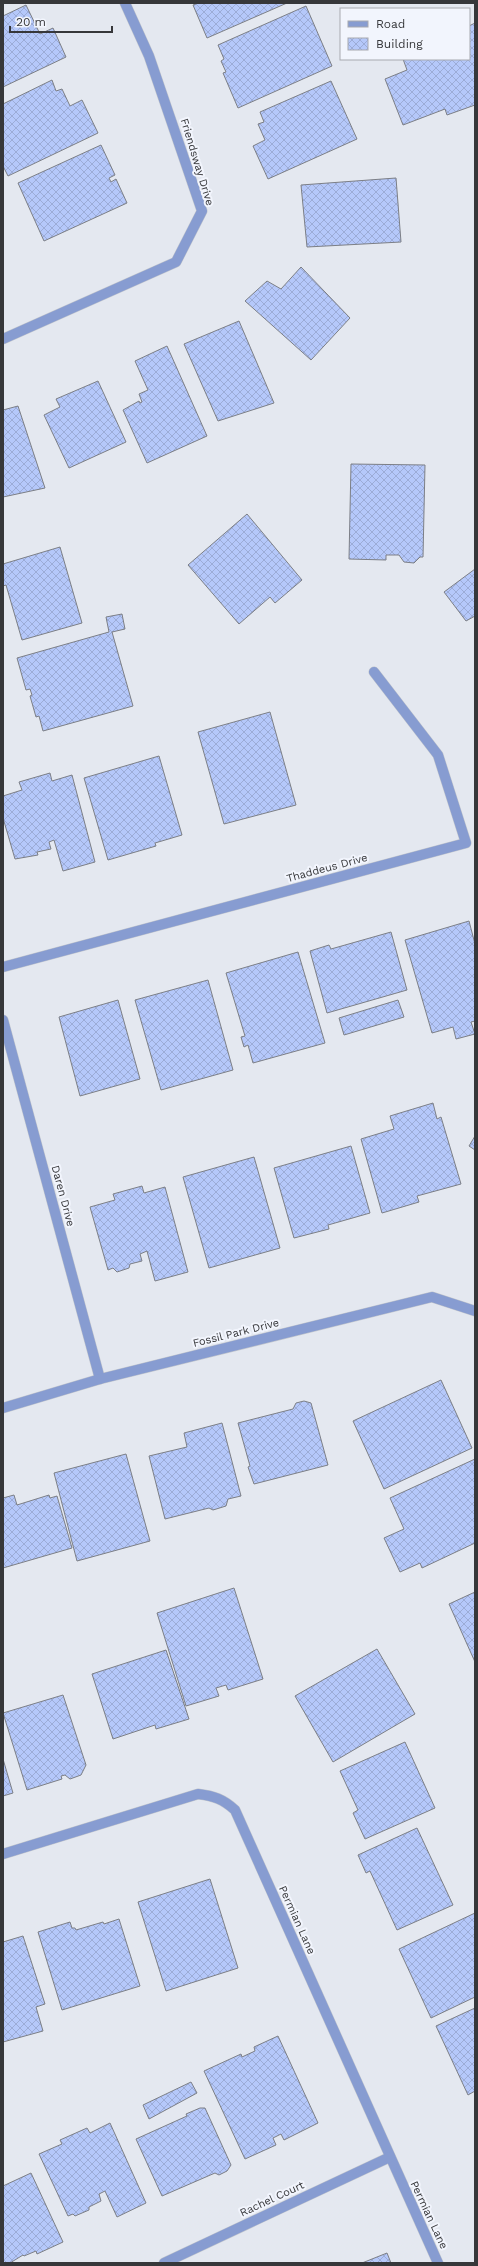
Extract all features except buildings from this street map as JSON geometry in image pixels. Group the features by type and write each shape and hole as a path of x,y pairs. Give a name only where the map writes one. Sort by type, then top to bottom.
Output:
{"street":[{"name":"Friendsway Drive","path":"3,339 176,262 202,211 149,56 125,3"},
{"name":"Thaddeus Drive","path":"3,967 466,843 438,755 374,672"},
{"name":"Daren Drive","path":"3,1020 100,1379"},
{"name":"Fossil Park Drive","path":"3,1408 100,1379 432,1297 475,1311"},
{"name":"Permian Lane","path":"3,1854 198,1794 213,1796 225,1800 235,1810 438,2263"},
{"name":"Rachel Court","path":"164,2263 390,2157"}]}
